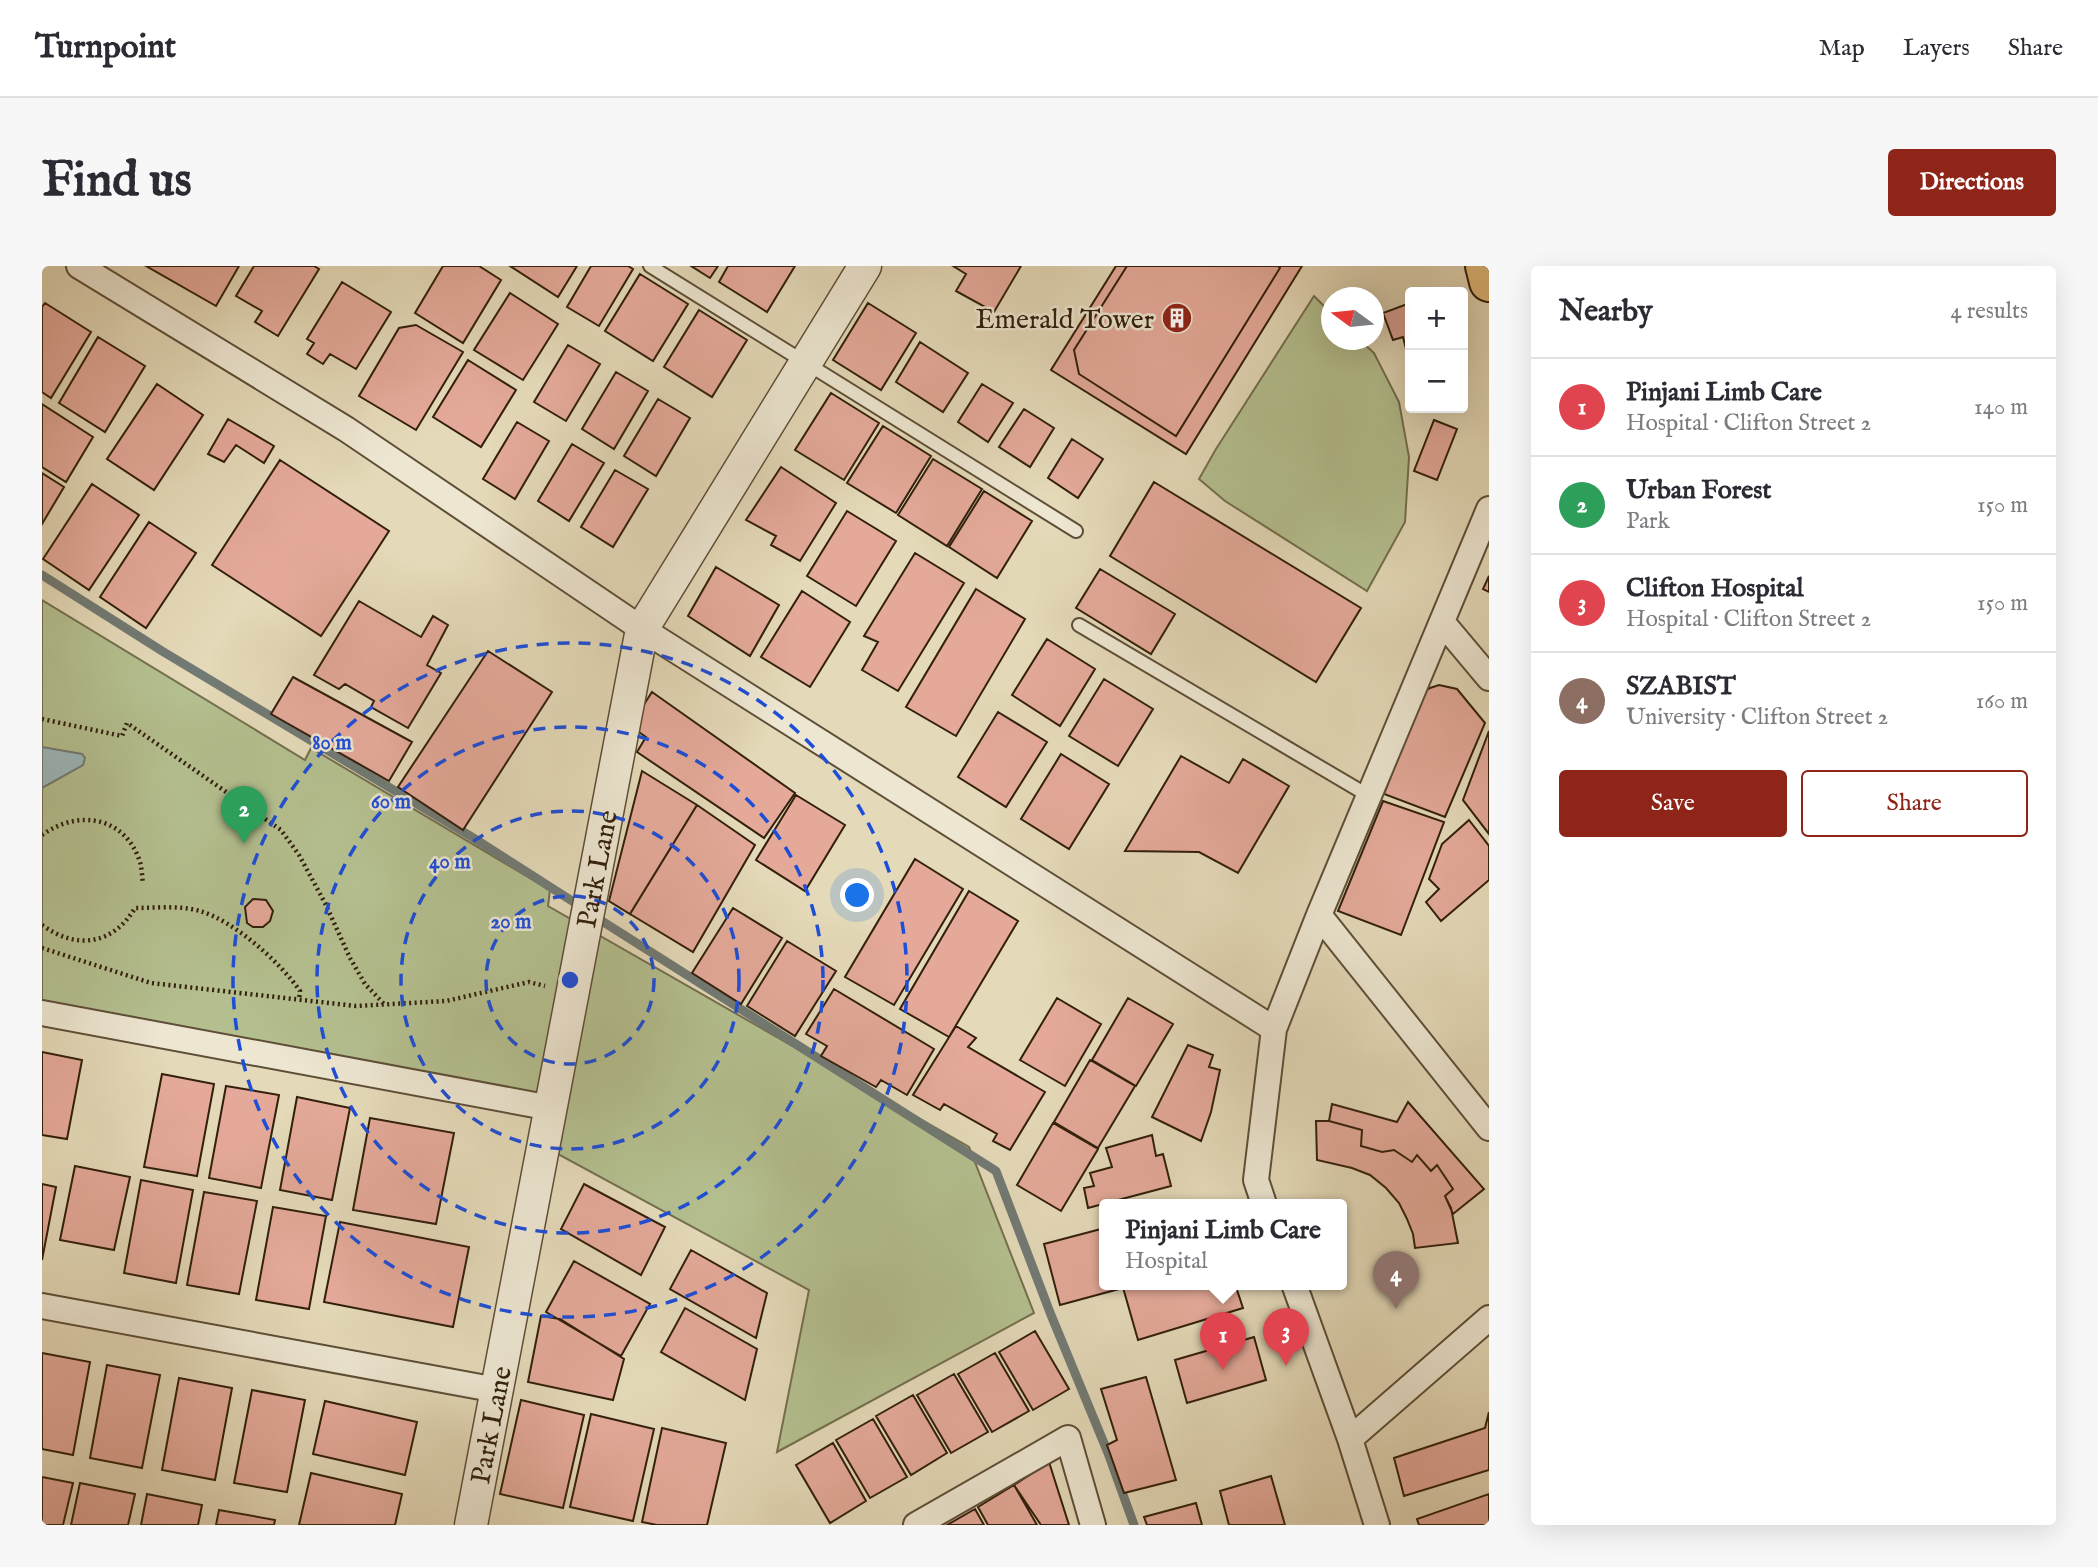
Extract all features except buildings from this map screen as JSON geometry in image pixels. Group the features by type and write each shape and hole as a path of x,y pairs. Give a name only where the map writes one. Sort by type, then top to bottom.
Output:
{"main road":[{"path":"1485,266 1489,282"}],"street":[{"path":"79,266 346,429 642,629 1274,1029"},
{"name":"Park Lane","path":"471,1525 642,629 865,266"},
{"path":"1262,1199 1256,1180 1274,1029 1489,509"},
{"path":"1442,622 1489,678"},
{"path":"1319,915 1489,1128"},
{"path":"42,1013 551,1108"},
{"path":"1296,1290 1350,1439 1377,1525"},
{"path":"42,1306 497,1390"},
{"path":"1350,1439 1489,1318"},
{"path":"916,1525 1068,1438 1093,1525"}],"lane":[{"path":"650,266 1076,531"},
{"path":"1079,625 1369,796"}],"path":[{"path":"42,719 122,736 127,723 281,830 299,855 365,984 384,1004"},
{"path":"42,835 60,823 80,819 100,821 118,831 132,845 141,864 143,884"},
{"path":"42,925 56,935 75,941 95,940 113,933 128,920 135,908 170,907 201,911 235,929 260,949 292,979 300,991 299,1000"},
{"path":"42,948 151,983 356,1006 446,1001 530,982 573,992"}],"green space":[{"path":"1314,296 1321,303 1321,350 1371,350 1374,353 1399,402 1409,457 1405,522 1367,591 1225,501 1199,479"},
{"path":"42,600 305,760 311,748 550,890 548,906 969,1147 1034,1313 777,1452 809,1290 543,1146 550,1108 42,1013"}],"water":[{"path":"42,747 82,754 85,758 83,765 42,788"}],"waterway":[{"path":"42,575 162,651 472,837 583,908"},
{"path":"594,916 996,1171 1134,1525"}],"place":[{"name":"Emerald Tower","path":"1177,318"},
{"name":"Urban Forest","path":"244,844"},
{"name":"SZABIST","path":"1396,1309"},
{"name":"Clifton Hospital","path":"1286,1366"},
{"name":"Pinjani Limb Care","path":"1223,1370"}]}
